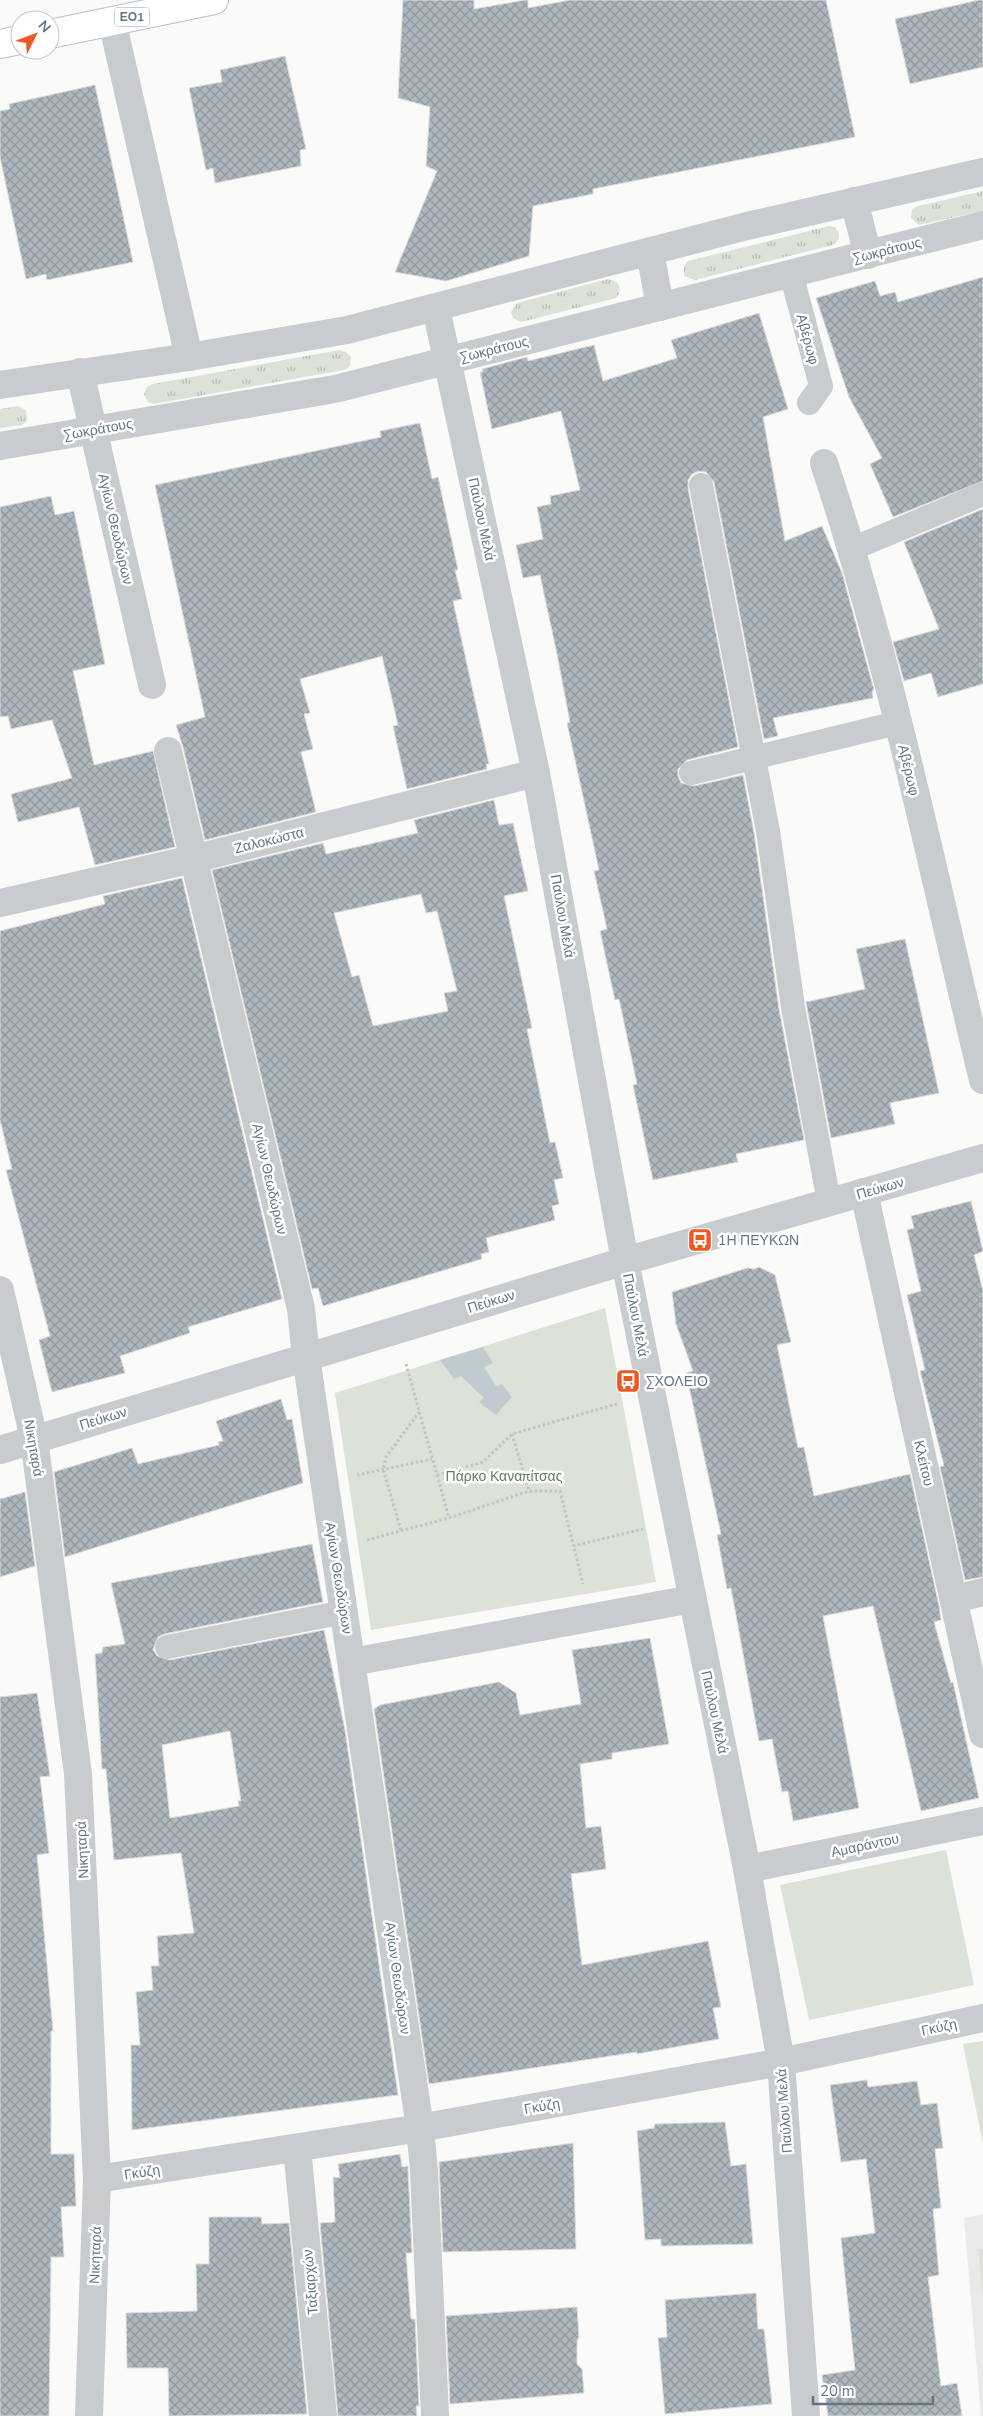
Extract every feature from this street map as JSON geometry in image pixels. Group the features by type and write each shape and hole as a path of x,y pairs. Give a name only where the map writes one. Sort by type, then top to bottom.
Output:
{"main road":[{"name":"ΕΟ1","path":"60,32 214,0"}],"street":[{"path":"112,21 189,358"},
{"path":"0,385 80,372 189,358 347,330 650,251 854,201 983,172"},
{"path":"854,201 868,255"},
{"name":"Σωκράτους","path":"0,446 335,389 791,272 868,255 983,225"},
{"path":"650,251 660,307"},
{"name":"Παύλου Μελά","path":"436,308 536,773 625,1261 747,1869 780,2062 806,2416"},
{"name":"Αγίων Θεωδώρων","path":"80,372 152,685"},
{"name":"Αβέρωφ","path":"824,463 852,549 897,722 983,1080"},
{"name":"Αγίων Θεωδώρων","path":"168,752 301,1310 306,1357 420,2128 424,2170 434,2416"},
{"name":"Ζαλοκώστα","path":"0,903 194,859 536,773"},
{"name":"Πεύκων","path":"0,1450 625,1261 983,1158"},
{"name":"Κλείτου","path":"864,1192 981,1718"},
{"name":"Νικηταρά","path":"0,1290 34,1439 78,1774 97,2179 89,2416"},
{"path":"954,1599 983,1592"},
{"path":"352,1662 692,1599"},
{"name":"Αμαράντου","path":"747,1869 983,1821"},
{"name":"Γκύζη","path":"97,2179 420,2128 780,2062 983,2018"},
{"name":"Ταξιαρχών","path":"297,2148 323,2416"}],"lane":[{"name":"Αβέρωφ","path":"791,272 821,386 809,403"},
{"path":"701,484 768,831 793,1007 829,1202"},
{"path":"852,549 983,494"},
{"path":"691,773 897,722"},
{"path":"167,1647 344,1612"}],"path":[{"path":"397,1330 448,1518"},
{"path":"437,1475 483,1462 512,1434 652,1394"},
{"path":"401,1530 383,1470 386,1457 419,1412"},
{"path":"512,1434 528,1491"},
{"path":"325,1481 432,1459"},
{"path":"335,1549 448,1518 528,1491 560,1491 591,1617"},
{"path":"573,1546 676,1521"}],"shaded area":[{"path":"483,1347 493,1363 484,1367 496,1386 502,1384 512,1397 496,1415 479,1402 484,1398 461,1376 454,1379 440,1360"},
{"path":"983,2214 983,2416 981,2416 964,2218"}],"green space":[{"path":"983,191 983,211 919,225 911,218 912,209 918,206"},
{"path":"829,226 835,227 839,233 839,239 833,245 695,280 684,276 684,266 688,261"},
{"path":"608,279 615,281 619,287 616,298 521,322 513,318 511,312 517,303"},
{"path":"339,350 346,352 351,357 350,366 344,370 154,404 148,402 144,394 147,387 153,384"},
{"path":"18,406 26,410 27,421 22,425 0,428 0,409"},
{"name":"Πάρκο Καναπίτσας","path":"605,1308 656,1582 371,1630 335,1393"},
{"path":"946,1850 974,1985 809,2020 780,1885"},
{"path":"983,2041 983,2144 963,2044"},
{"path":"978,2249 983,2249 983,2299"}],"building":[{"path":"403,0 474,0 474,9 525,0 528,0 528,8 570,0 826,0 855,137 593,189 593,194 533,206 529,256 446,281 395,272 437,171 426,166 430,107 398,98"},
{"path":"983,0 983,67 910,84 895,19"},
{"path":"285,56 306,149 300,150 301,166 215,183 213,168 206,170 189,88 222,82 220,70"},
{"path":"95,85 133,262 47,280 46,274 26,279 0,157 0,111 10,109 9,104"},
{"path":"983,277 983,481 893,517 870,464 882,458 849,397 816,298 875,281 880,296 895,292 898,302"},
{"path":"759,313 788,409 763,417 785,541 822,526 842,573 874,690 872,691 873,698 773,718 778,736 764,739 714,482 706,472 699,471 692,474 688,480 688,488 738,747 687,760 678,769 678,776 681,783 694,786 743,775 754,833 779,1009 804,1140 736,1154 738,1162 653,1180 633,1085 637,1084 619,999 615,1000 600,931 607,929 594,871 599,870 567,723 570,722 540,575 523,578 516,545 543,539 537,507 551,504 550,496 580,490 561,411 492,429 480,372 483,372 482,369 527,357 528,361 594,345 603,381 677,358 671,340"},
{"path":"420,423 432,479 438,477 458,570 455,570 462,599 453,601 489,764 486,764 487,769 407,789 393,726 398,725 382,656 300,679 310,713 304,714 313,749 301,752 316,812 205,840 176,725 205,717 155,485 381,437 380,431"},
{"path":"51,496 55,515 74,511 105,664 73,671 94,765 153,751 175,847 95,865 79,807 18,822 11,794 72,778 52,720 11,729 8,716 0,717 0,507"},
{"path":"983,509 983,684 938,697 931,673 904,681 893,642 939,629 904,542"},
{"path":"494,800 499,825 513,823 528,891 504,896 532,1028 527,1029 550,1143 555,1142 563,1178 554,1180 559,1204 552,1206 555,1220 486,1238 489,1252 481,1254 482,1259 323,1306 318,1288 312,1289 212,870 323,843 326,854 418,833 414,820","holes":["421,894 426,913 437,911 457,991 444,993 448,1011 373,1026 359,975 352,977 334,913"]},
{"path":"182,878 282,1299 188,1327 190,1333 120,1356 125,1373 52,1392 39,1340 50,1336 6,1170 12,1169 0,1120 0,931 105,904 103,896"},
{"path":"905,939 939,1093 890,1103 895,1124 831,1138 806,1002 865,989 856,949"},
{"path":"971,1201 983,1251 974,1255 983,1291 983,1577 965,1580 940,1467 944,1466 920,1371 925,1370 907,1295 921,1291 907,1230 914,1228 911,1216"},
{"path":"759,1267 775,1275 791,1342 777,1345 798,1448 804,1447 814,1496 910,1474 939,1606 941,1620 934,1622 951,1683 953,1682 979,1798 921,1811 873,1606 823,1616 859,1808 793,1821 788,1791 782,1792 772,1739 759,1741 731,1588 727,1589 717,1535 721,1534 686,1373 693,1371 676,1324 672,1292 747,1268 754,1269"},
{"path":"281,1399 287,1420 292,1419 303,1483 65,1557 54,1472 132,1448 138,1464 219,1445 218,1442 223,1441 216,1421"},
{"path":"25,1492 35,1566 0,1577 0,1499"},
{"path":"312,1544 323,1602 164,1634 158,1637 153,1649 157,1656 170,1660 324,1630 345,1730 398,2095 132,2130 131,2045 140,2045 136,1992 153,1990 151,1966 159,1966 157,1936 194,1933 181,1853 114,1860 106,1769 102,1769 95,1654 102,1653 103,1647 125,1644 111,1583","holes":["230,1731 241,1801 238,1801 239,1806 170,1818 162,1745"]},
{"path":"650,1638 669,1744 612,1753 612,1759 580,1764 586,1828 601,1826 606,1869 571,1874 582,1965 708,1941 721,2007 713,2008 719,2039 637,2054 637,2052 429,2084 374,1709 380,1705 499,1682 516,1693 520,1715 581,1704 572,1650"},
{"path":"37,1693 50,1776 40,1777 49,1853 37,1855 53,2031 51,2031 51,2154 74,2154 76,2206 61,2207 64,2257 51,2257 49,2416 0,2416 0,1697"},
{"path":"867,2080 868,2087 917,2081 921,2105 937,2103 943,2148 935,2149 941,2208 933,2209 939,2275 928,2277 941,2386 957,2383 962,2416 828,2416 822,2375 855,2370 841,2238 875,2233 866,2159 841,2162 830,2085"},
{"path":"725,2122 731,2166 746,2164 753,2244 661,2246 661,2239 645,2240 637,2131 654,2128 655,2124"},
{"path":"573,2143 576,2249 443,2252 439,2162"},
{"path":"400,2154 402,2167 408,2166 412,2253 406,2253 411,2319 415,2319 419,2406 416,2406 417,2416 338,2416 320,2223 335,2222 333,2177 340,2178 338,2164"},
{"path":"209,2217 261,2217 262,2224 289,2223 307,2414 169,2416 168,2368 127,2368 126,2313 197,2311 196,2264 209,2264"},
{"path":"756,2293 758,2329 764,2329 772,2404 665,2414 658,2338 667,2337 665,2300"},
{"path":"577,2307 579,2337 577,2341 577,2364 582,2369 584,2393 450,2404 446,2316"}],"place":[{"name":"1Η ΠΕΥΚΩΝ","path":"700,1240"},
{"name":"ΣΧΟΛΕΙΟ","path":"628,1381"}]}
